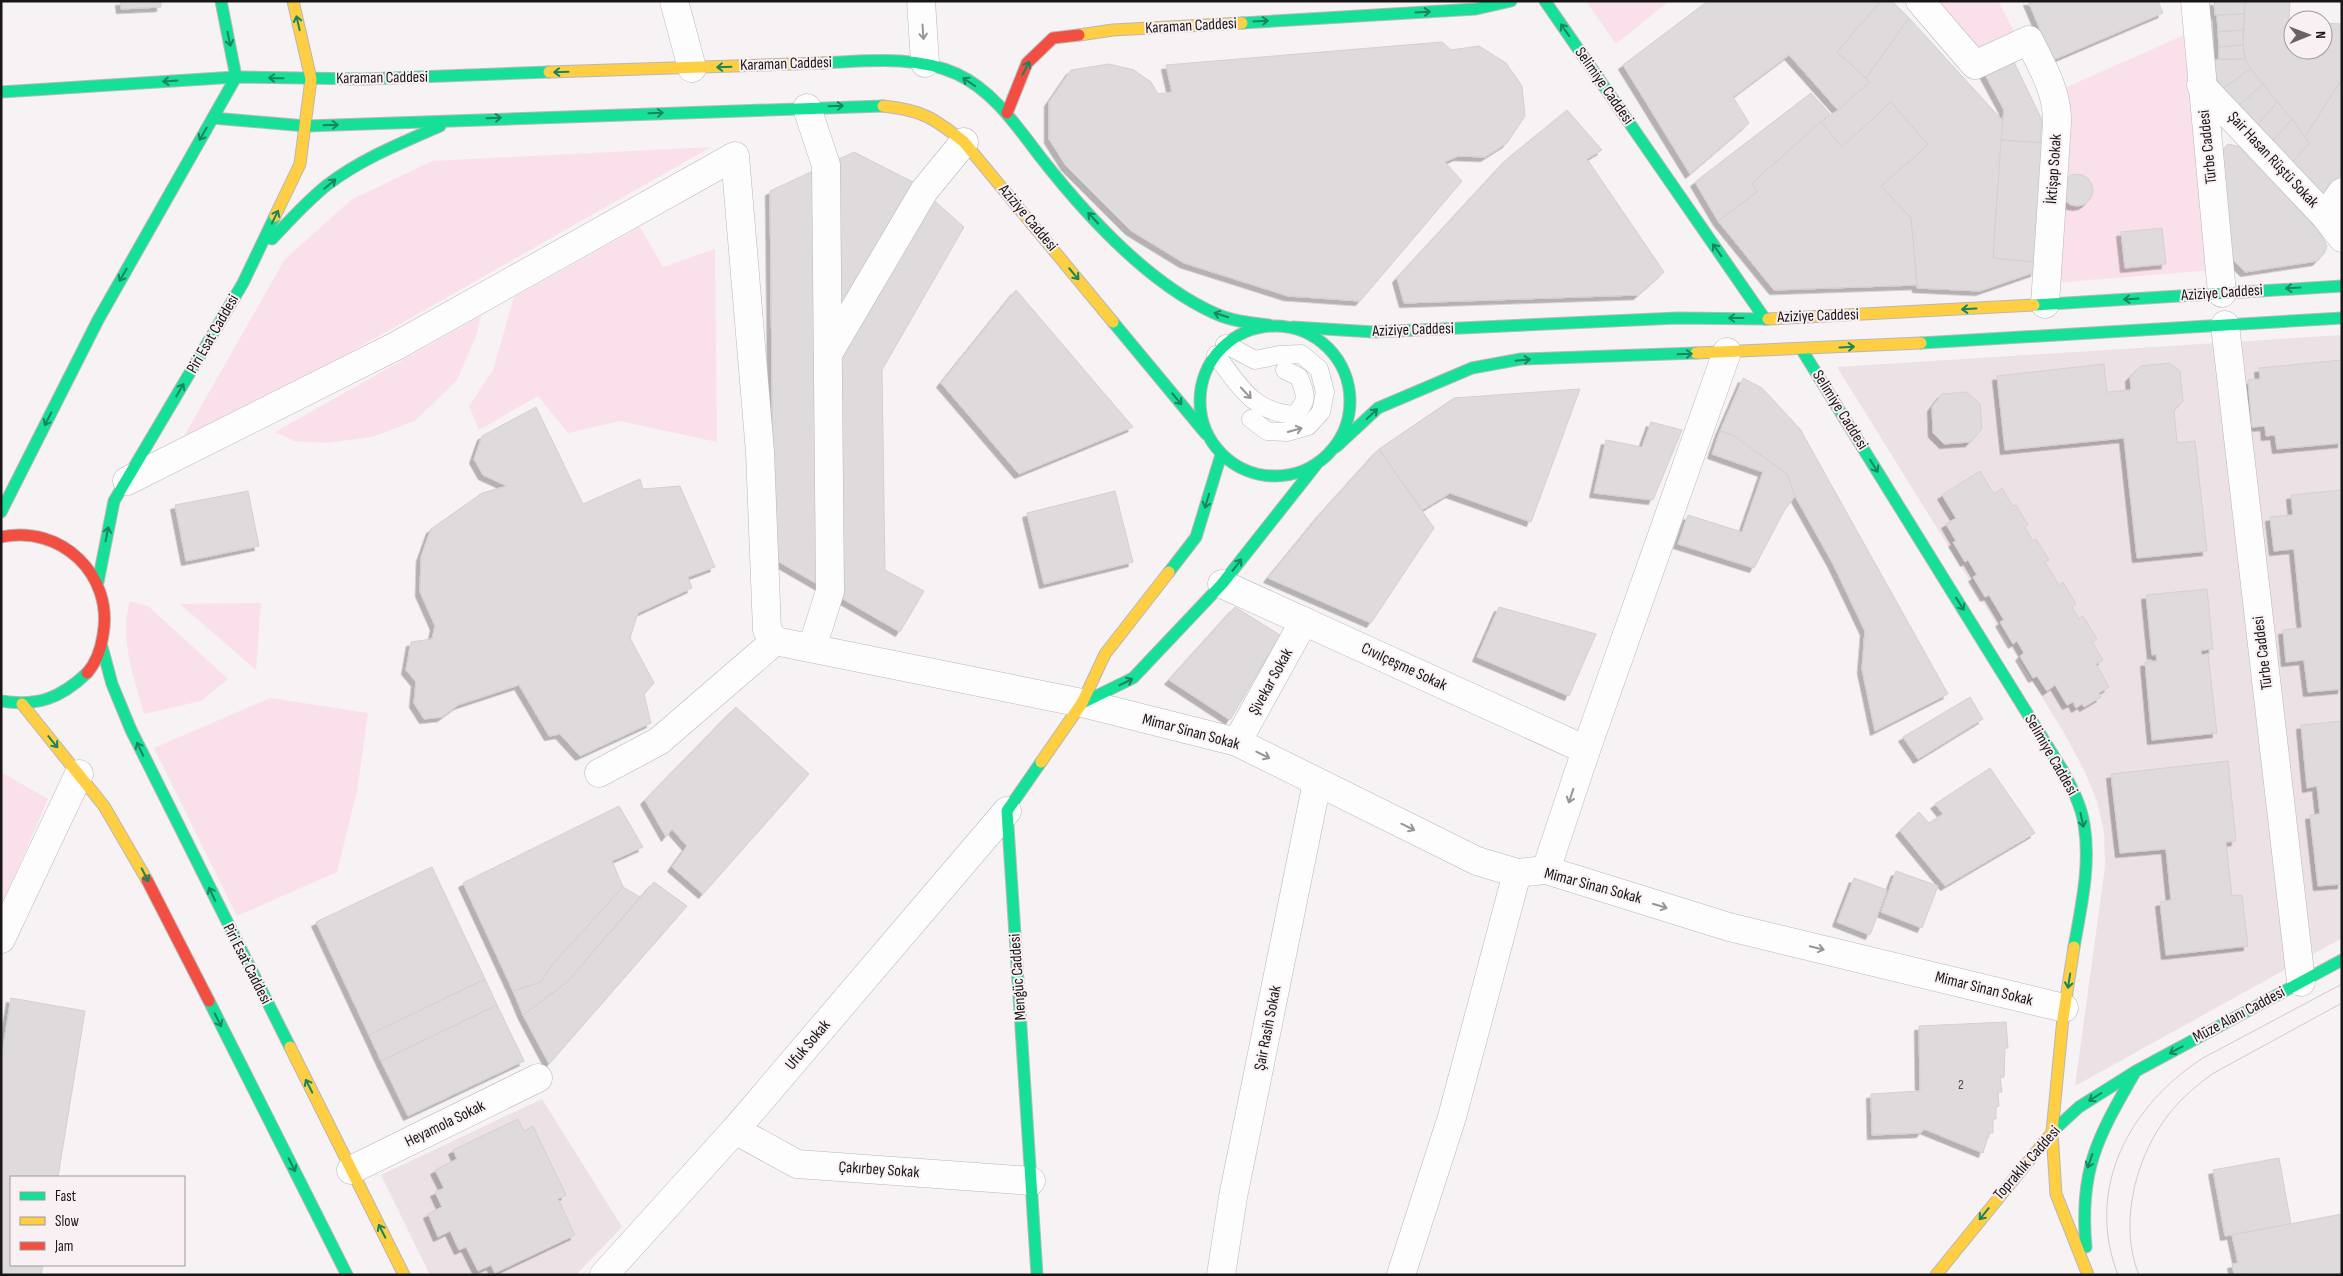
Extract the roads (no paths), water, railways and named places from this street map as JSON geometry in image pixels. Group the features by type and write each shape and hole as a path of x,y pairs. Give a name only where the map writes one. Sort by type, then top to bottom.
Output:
{"main road":[{"path":"1,512 98,320 236,77 221,1"},
{"name":"Piri Esat Caddesi","path":"98,582 114,501 127,482 243,283 300,164 311,79 293,1"},
{"name":"Karaman Caddesi","path":"1,92 236,77 374,79 896,60 926,63 965,79 987,94 1007,113 1026,63 1053,38 1113,30 1476,9 1511,1"},
{"name":"Selimiye Caddesi","path":"1545,1 1765,319"},
{"path":"213,118 306,126 872,105 905,108 936,119 964,142"},
{"path":"1007,113 1075,199 1137,262 1164,282 1214,312 1242,322 1293,327 1316,337 1334,353 1346,374 1351,398 1348,424 1336,447 1317,465 1222,584 1133,678 1082,703"},
{"path":"257,254 304,206 336,178 412,138 454,120"},
{"name":"Aziziye Caddesi","path":"964,142 1206,434"},
{"name":"Aziziye Caddesi","path":"1293,327 1374,332 1677,318 1765,319 2342,286"},
{"name":"Aziziye Caddesi","path":"1336,447 1378,408 1472,368 1521,359 1802,350 2342,318"},
{"path":"1269,325 1245,331 1220,350 1210,363 1200,386 1199,410 1206,434 1221,455 1242,470 1267,477 1293,475 1317,465"},
{"name":"Selimiye Caddesi","path":"1802,350 2054,755 2076,796 2084,824 2084,885 2064,1008 2052,1132 2056,1194 2088,1275"},
{"path":"1007,811 1082,703 1105,654 1196,537 1221,455"},
{"path":"1,538 11,534 38,535 62,544 83,560 98,582 105,603 106,618 102,647 90,670 71,688 47,700 22,704 1,701"},
{"name":"Piri Esat Caddesi","path":"102,647 112,684 130,730 404,1275"},
{"path":"22,704 104,806 141,867 347,1275"},
{"name":"Mengüc Caddesi","path":"1007,811 1037,1275"},
{"name":"Müze Alanı Caddesi","path":"2136,1071 2342,960"},
{"path":"2092,1275 2083,1226 2084,1190 2087,1169 2096,1143 2136,1071"},
{"name":"Topraklık Caddesi","path":"1936,1275 2052,1132 2079,1107 2136,1071"}],"street":[{"path":"674,1 692,68"},
{"path":"921,1 926,63"},
{"name":"İktişap Sokak","path":"1920,1 1975,64 2029,40 2051,86 2058,109 2045,304"},
{"name":"Türbe Caddesi","path":"2195,1 2201,85 2222,293"},
{"name":"Şair Hasan Rüştü Sokak","path":"2201,85 2326,216 2342,238"},
{"path":"807,108 826,165 828,354 830,591 812,648"},
{"path":"828,354 924,191 964,142"},
{"path":"127,482 396,346 734,156 760,452 767,630 775,641 659,741 599,774"},
{"path":"2326,216 2342,192"},
{"name":"Türbe Caddesi","path":"2225,325 2301,982"},
{"path":"1546,870 1586,750 1727,352"},
{"name":"Cıvılçeşme Sokak","path":"1222,584 1586,750"},
{"name":"Şivekar Sokak","path":"1237,742 1304,621"},
{"name":"Mimar Sinan Sokak","path":"775,641 1082,703 1237,742 1477,861 1517,873 1546,870 1729,927 2064,1008"},
{"path":"1,939 79,774"},
{"name":"Şair Rasih Sokak","path":"1220,1275 1235,1187 1317,782"},
{"name":"Ufuk Sokak","path":"604,1275 735,1130 1007,811"},
{"path":"1400,1275 1452,1117 1517,873"},
{"name":"Heyamola Sokak","path":"351,1170 538,1078"},
{"name":"Çakırbey Sokak","path":"735,1130 797,1164 1031,1181"}],"lane":[{"path":"1220,350 1248,397 1275,414 1294,415 1303,406 1305,394 1299,377 1285,370"},
{"path":"1220,350 1256,360 1279,355 1301,354 1318,369 1325,392 1321,412 1308,426 1287,432 1267,431 1251,419"}],"tram line":[{"path":"2118,1275 2109,1243 2107,1211 2111,1180 2120,1152 2135,1124 2154,1100 2177,1077 2203,1058 2342,984"},
{"path":"2139,1275 2130,1237 2130,1217 2137,1176 2153,1139 2173,1108 2212,1074 2342,1003"}]}
